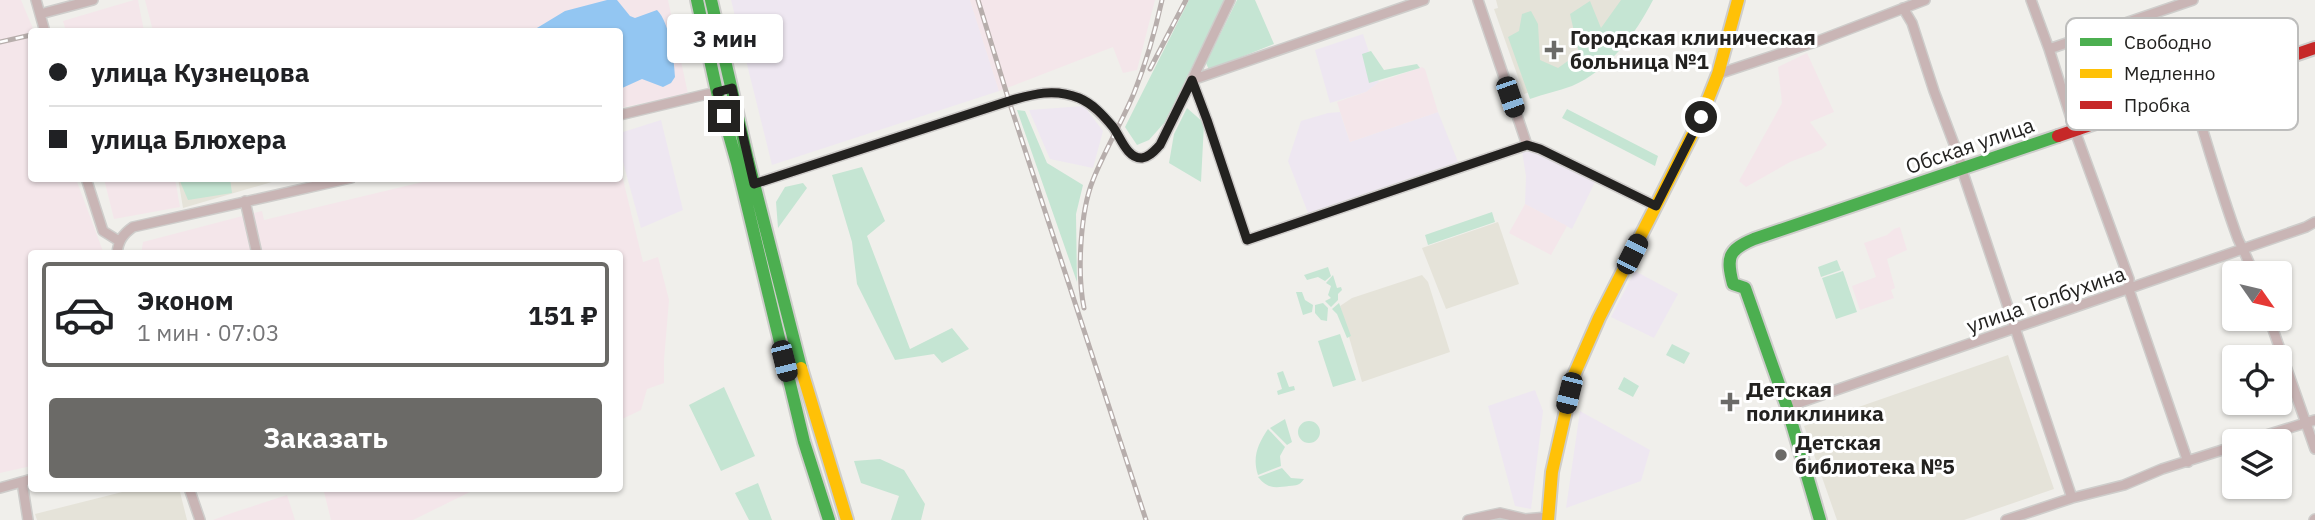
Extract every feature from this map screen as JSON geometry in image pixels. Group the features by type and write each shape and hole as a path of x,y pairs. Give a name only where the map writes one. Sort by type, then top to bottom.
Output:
{"street":[{"path":"36,0 44,28"},
{"path":"40,14 93,0"},
{"path":"697,0 717,92 749,186 846,520"},
{"path":"711,0 732,88 749,186 804,442 829,520"},
{"path":"749,186 1009,101 1046,92 1063,93 1092,105 1115,130 1128,151 1142,158 1152,154 1160,145 1230,0"},
{"path":"1192,80 1424,0"},
{"path":"1478,0 1527,145"},
{"path":"1468,520 1500,513 1525,519 1548,518 1552,472 1574,374 1589,338 1701,117 1718,74 1738,0"},
{"path":"1718,74 1818,41 1925,0"},
{"path":"2031,0 2066,102"},
{"path":"2139,18 2193,0"},
{"path":"1903,8 1912,23 1934,92 1961,160 1962,170 2072,498"},
{"path":"2049,48 2066,42"},
{"name":"Обская улица","path":"2298,54 2315,48"},
{"path":"1192,80 1247,240 1527,145 1656,206"},
{"path":"623,115 732,88"},
{"path":"2203,130 2248,261"},
{"path":"2075,131 2129,279 2129,290 2188,462"},
{"name":"Обская улица","path":"1787,407 1745,288 1733,284 1728,265 1733,250 1741,244 2075,131"},
{"path":"87,182 103,231 119,241"},
{"path":"118,250 124,233 133,227 333,182"},
{"path":"245,201 256,250"},
{"name":"улица Толбухина","path":"1787,407 2312,226"},
{"path":"2273,331 2315,449"},
{"path":"1787,407 1820,520"},
{"path":"2288,429 2315,420"},
{"path":"2006,520 2072,498 2124,485 2162,469 2222,450"},
{"path":"0,488 27,480 28,520"},
{"path":"190,492 200,520"}],"shaded area":[{"path":"0,0 21,0 33,28 28,28 28,182 77,182 103,250 28,250 28,467 0,473"},
{"path":"138,0 143,28 65,28 63,21"},
{"path":"145,0 668,0 688,94 623,107 623,28 152,28"},
{"path":"731,0 970,0 999,91 772,165"},
{"path":"970,0 1155,0 1137,70 1123,73 1113,47 999,91"},
{"name":"Городская клиническая больница №1","path":"1496,0 1641,0 1569,78 1524,94 1494,9 1498,8"},
{"path":"1363,34 1379,82 1366,92 1330,103 1315,50"},
{"path":"1807,53 1834,112 1810,122 1827,145 1746,187 1739,181 1782,103 1778,67"},
{"path":"1422,67 1425,69 1438,112 1350,142 1337,102 1366,92 1379,82"},
{"path":"1084,106 1103,131 1093,168 1050,159 1029,110"},
{"path":"1340,112 1350,142 1438,112 1458,162 1308,213 1288,161 1301,121"},
{"path":"661,120 683,210 641,228 623,162 623,132"},
{"path":"1522,151 1536,153 1596,180 1572,229 1525,204 1526,176"},
{"path":"623,179 643,262 658,257 669,300 664,383 647,389 641,410 623,419 623,250 142,250 143,242 262,211 264,220 422,182 623,182"},
{"path":"105,182 176,182 180,207 114,219"},
{"path":"179,182 272,182 183,208"},
{"path":"1525,204 1567,226 1551,255 1509,233"},
{"path":"1498,222 1519,284 1446,309 1422,248"},
{"path":"1900,227 1907,250 1887,259 1895,288 1891,290 1894,298 1860,310 1852,286 1876,277 1864,243"},
{"path":"1635,271 1678,294 1654,338 1611,317"},
{"path":"1422,275 1428,282 1450,352 1362,382 1340,306 1352,298"},
{"path":"2008,355 2054,489 1964,520 1837,520 1804,426"},
{"path":"1535,390 1543,411 1531,509 1515,506 1488,406"},
{"path":"1580,411 1650,450 1641,481 1566,508"},
{"path":"122,492 180,492 187,520 37,520 35,514"},
{"path":"324,492 470,492 413,520 331,520"},
{"path":"287,495 295,520 213,520 232,513"}],"green space":[{"path":"1189,0 1225,0 1165,122 1149,140 1137,145 1125,127"},
{"path":"1237,0 1255,0 1274,44 1209,70 1206,63"},
{"path":"1621,0 1653,0 1620,50 1598,71 1585,79 1572,86 1530,99 1508,37 1519,31 1522,14 1531,11 1538,24 1540,60 1558,68 1579,53 1570,14 1590,1 1601,28"},
{"path":"1371,51 1384,70 1417,64 1420,68 1369,83 1362,54"},
{"path":"1187,108 1204,123 1201,182 1169,163 1174,134"},
{"path":"1567,109 1658,156 1655,166 1562,118"},
{"path":"1017,110 1025,111 1047,163 1083,185 1076,214 1077,282"},
{"path":"862,167 885,221 867,236 910,349 952,328 969,349 942,363 934,354 895,360 857,284 852,242 832,175"},
{"path":"180,182 230,182 232,193 188,200"},
{"path":"803,183 807,188 778,228 776,202 785,187"},
{"path":"1492,212 1495,222 1428,245 1425,235"},
{"path":"1837,260 1841,270 1821,277 1818,267"},
{"path":"1328,267 1331,276 1325,281 1318,277 1307,280 1304,275"},
{"path":"1843,271 1857,312 1836,319 1822,278"},
{"path":"1333,275 1337,288 1341,287 1342,290 1331,307 1325,301 1331,298 1328,295 1331,286 1326,283"},
{"path":"1296,292 1302,292 1305,300 1313,305 1312,312 1303,315"},
{"path":"1323,303 1328,308 1327,321 1321,320 1315,313 1315,305"},
{"path":"1339,303 1351,336 1347,338 1337,314 1332,309"},
{"path":"1340,334 1356,380 1333,387 1318,341"},
{"path":"1672,344 1690,353 1684,364 1666,355"},
{"path":"1283,371 1289,387 1294,386 1295,390 1278,395 1277,391 1282,389 1277,373"},
{"path":"1624,377 1639,386 1633,397 1618,389"},
{"path":"724,387 755,456 721,471 689,405"},
{"path":"1285,419 1292,442 1287,445 1270,428"},
{"path":"1309,421 1317,424 1320,432 1317,440 1309,443 1301,440 1298,432 1301,424"},
{"path":"1268,429 1285,447 1280,456 1281,466 1258,475 1257,451"},
{"path":"880,459 904,470 925,504 921,520 891,520 899,496 861,483 854,461"},
{"path":"1282,468 1291,478 1304,479 1298,485 1276,487 1265,484 1258,477"},
{"path":"758,483 772,520 749,520 735,493"}],"water":[{"path":"607,0 617,0 630,16 635,18 657,10 665,23 675,77 663,87 642,79 623,88 623,28 537,28 565,11"}],"railway":[{"path":"978,0 1146,520"},
{"path":"1084,308 1081,243 1089,193 1138,82 1162,0"},
{"path":"1150,69 1186,0"},
{"path":"0,42 28,36"}],"traffic: fast":[{"path":"697,0 717,92 737,163 804,442 829,520"},
{"path":"711,0 801,368"},
{"path":"1820,520 1787,407 1745,288 1733,284 1730,261 1734,251 1754,239 2058,136"}],"traffic: slow":[{"path":"1548,520 1552,472 1574,375 1599,318 1701,117 1718,74 1738,0"},
{"path":"801,368 847,520"}],"traffic: jam":[{"path":"2298,54 2315,48"},
{"path":"2058,136 2076,130"}],"place":[{"name":"Городская клиническая больница №1","path":"1554,50"},
{"name":"Детская поликлиника","path":"1730,402"},
{"name":"Детская библиотека №5","path":"1781,455"}],"route":[{"path":"724,116 717,92 732,88 754,184 1031,94 1046,92 1063,93 1092,105 1115,130 1128,151 1142,158 1152,154 1160,145 1192,80 1247,240 1527,145 1656,206 1701,117"}]}
